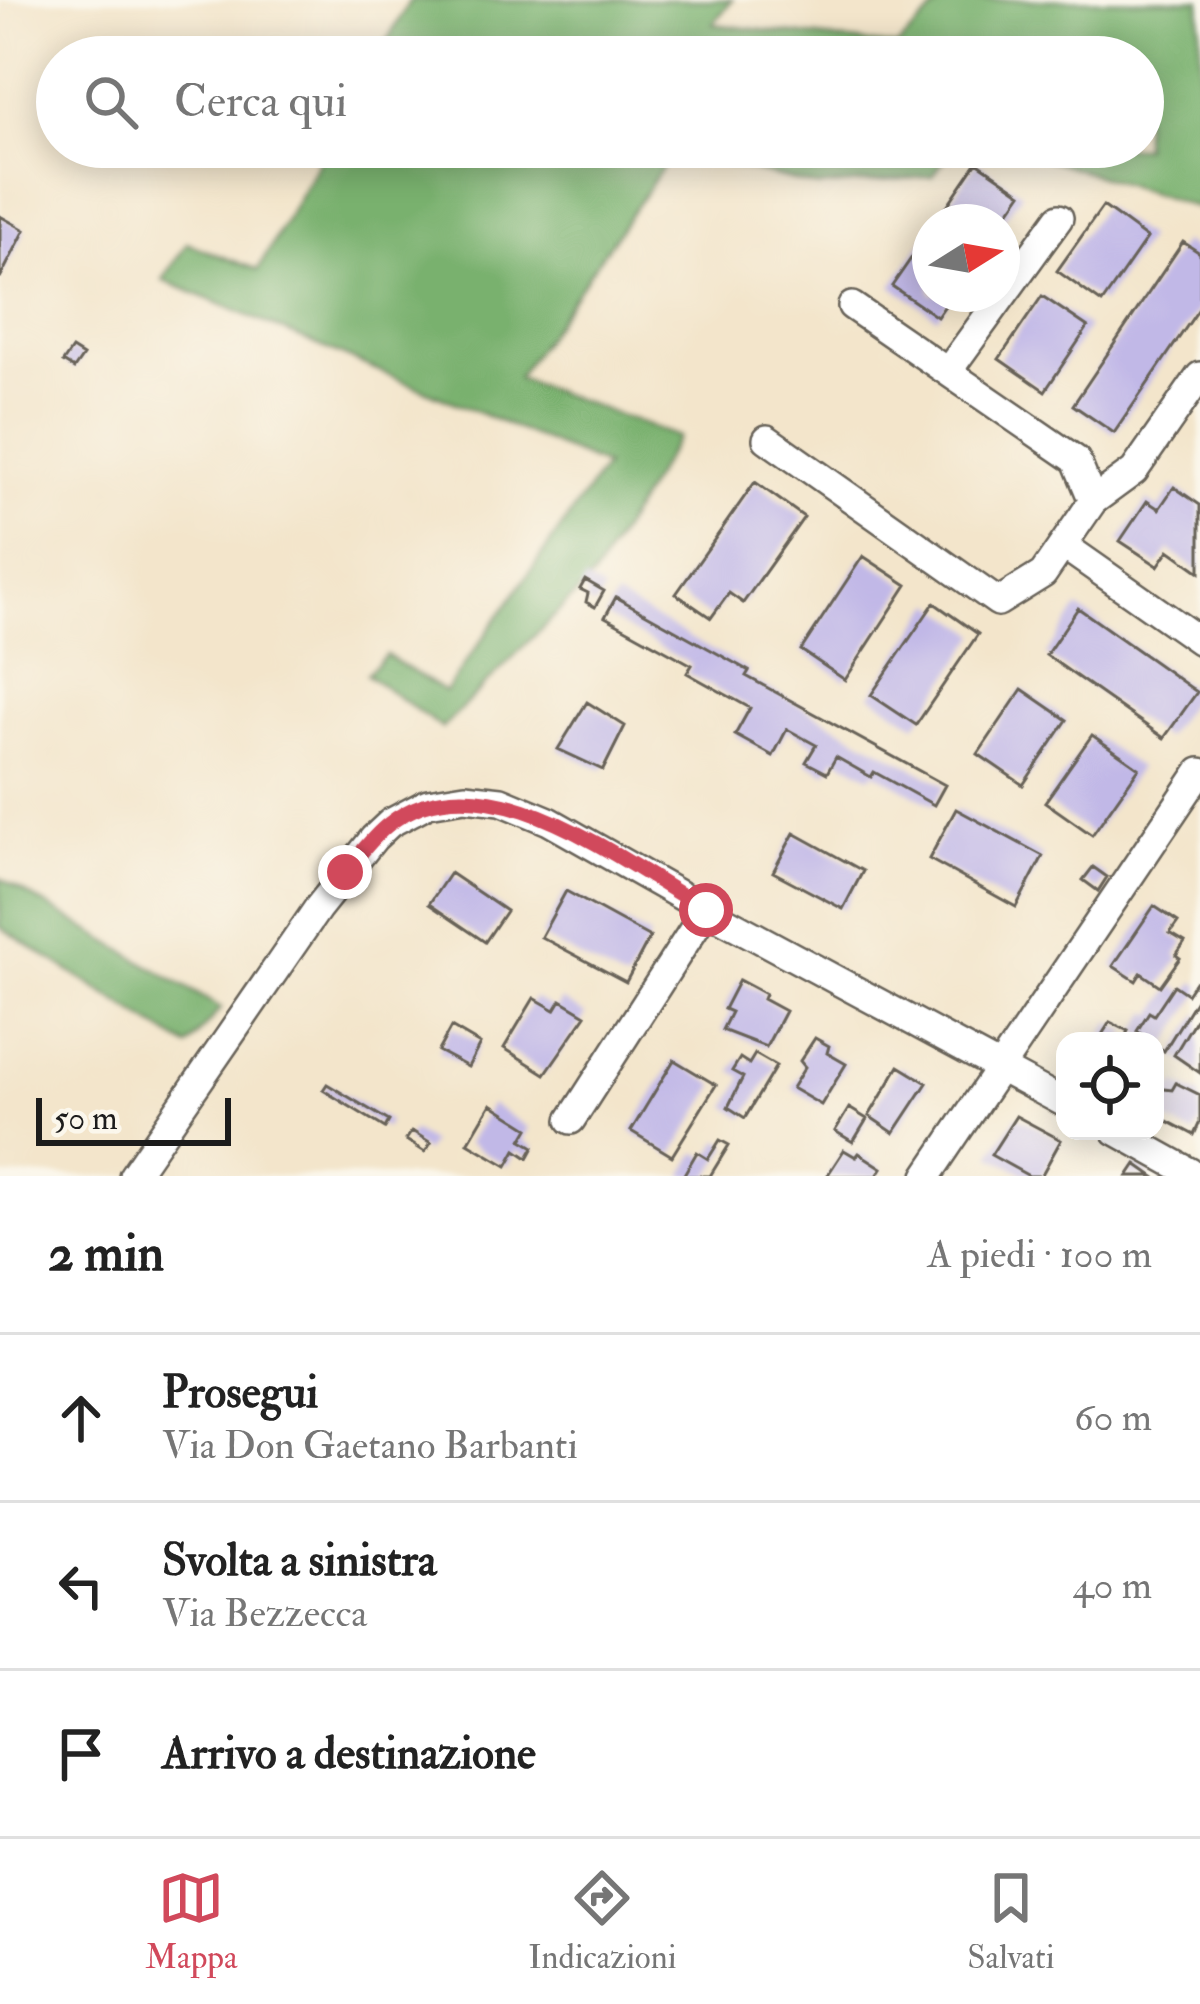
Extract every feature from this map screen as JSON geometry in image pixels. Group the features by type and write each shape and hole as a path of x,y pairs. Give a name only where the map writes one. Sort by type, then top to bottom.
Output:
{"street":[{"path":"947,371 1059,218"},
{"path":"852,305 1076,460 1093,501"},
{"path":"767,439 998,602 1043,574 1093,501 1134,471 1200,376"},
{"path":"1063,545 1200,641"},
{"path":"927,1176 1200,772"},
{"path":"133,1176 359,855 390,823 428,803 447,799 483,798 518,807 580,837 1056,1098"},
{"path":"572,1120 706,910"},
{"path":"1132,1140 1197,1176"}],"green space":[{"path":"410,0 732,0 713,24 809,36 390,36"},
{"path":"945,0 1200,0 1200,209 1074,168 1164,168 1164,36 908,36"},
{"path":"315,168 662,168 517,378 678,437 593,577 442,728 366,674 386,655 445,692 605,466 163,280 187,243 258,270"},
{"path":"742,168 939,168 933,176 818,187"},
{"path":"0,878 221,1008 188,1047 0,927"}],"building":[{"path":"973,168 986,168 1022,193 1014,204 948,204"},
{"path":"1103,206 1147,238 1102,303 1057,271"},
{"path":"0,216 25,230 0,278"},
{"path":"1183,242 1200,253 1200,307 1114,433 1073,405"},
{"path":"912,257 912,300 892,286"},
{"path":"1042,296 1088,327 1045,391 999,359"},
{"path":"72,349 83,356 74,369 63,362"},
{"path":"755,482 804,517 743,603 729,593 711,618 676,594"},
{"path":"1174,487 1200,505 1200,572 1169,550 1158,566 1120,541 1147,501 1159,509"},
{"path":"863,556 907,585 845,680 801,650"},
{"path":"585,580 604,591 595,607 586,602 588,593 580,589"},
{"path":"616,597 749,671 746,676 945,785 934,805 836,757 827,773 806,762 816,745 787,729 773,756 735,735 750,708 687,673 692,665 605,617"},
{"path":"934,603 978,634 916,725 871,695"},
{"path":"1078,608 1197,692 1164,738 1046,655"},
{"path":"1022,689 1067,720 1023,785 978,754"},
{"path":"587,702 625,726 603,770 558,749"},
{"path":"1092,735 1139,768 1092,835 1045,802"},
{"path":"956,809 1043,856 1016,907 929,859"},
{"path":"794,833 863,871 843,909 773,872"},
{"path":"1093,867 1107,877 1098,891 1083,880"},
{"path":"450,873 506,911 485,942 429,904"},
{"path":"566,891 650,937 626,982 541,937"},
{"path":"1154,906 1178,922 1170,933 1185,942 1160,986 1141,973 1136,981 1113,966"},
{"path":"739,980 785,1011 766,1047 722,1030 731,1012 724,1009"},
{"path":"1195,982 1200,986 1164,1051 1164,1032 1137,1031 1174,985 1187,994"},
{"path":"534,998 555,1010 561,1000 586,1015 545,1074 504,1048"},
{"path":"1200,1012 1200,1073 1174,1055"},
{"path":"1110,1022 1128,1031 1128,1032 1104,1032"},
{"path":"451,1027 480,1044 468,1067 438,1051"},
{"path":"815,1038 829,1046 827,1053 846,1064 821,1105 792,1088 805,1067 800,1061"},
{"path":"755,1054 776,1066 745,1118 728,1107 743,1077 732,1071 740,1058 749,1064"},
{"path":"674,1060 716,1085 672,1156 631,1131"},
{"path":"899,1066 927,1083 894,1133 869,1116"},
{"path":"1176,1083 1200,1095 1200,1122 1194,1135 1164,1119 1164,1089 1172,1090"},
{"path":"327,1084 389,1121 385,1128 323,1090"},
{"path":"491,1104 529,1128 522,1140 534,1147 528,1158 516,1150 507,1166 468,1143"},
{"path":"849,1108 867,1119 853,1142 835,1131"},
{"path":"1016,1116 1061,1140 1041,1176 1029,1176 991,1155"},
{"path":"412,1131 431,1143 425,1152 406,1140"},
{"path":"720,1140 729,1145 710,1176 683,1176 697,1152 708,1159"},
{"path":"844,1150 856,1157 859,1153 882,1168 877,1176 827,1176"},
{"path":"1136,1164 1153,1176 1128,1176"}],"route":[{"path":"345,872 390,823 410,812 447,799 483,798 549,820 706,910"}]}
